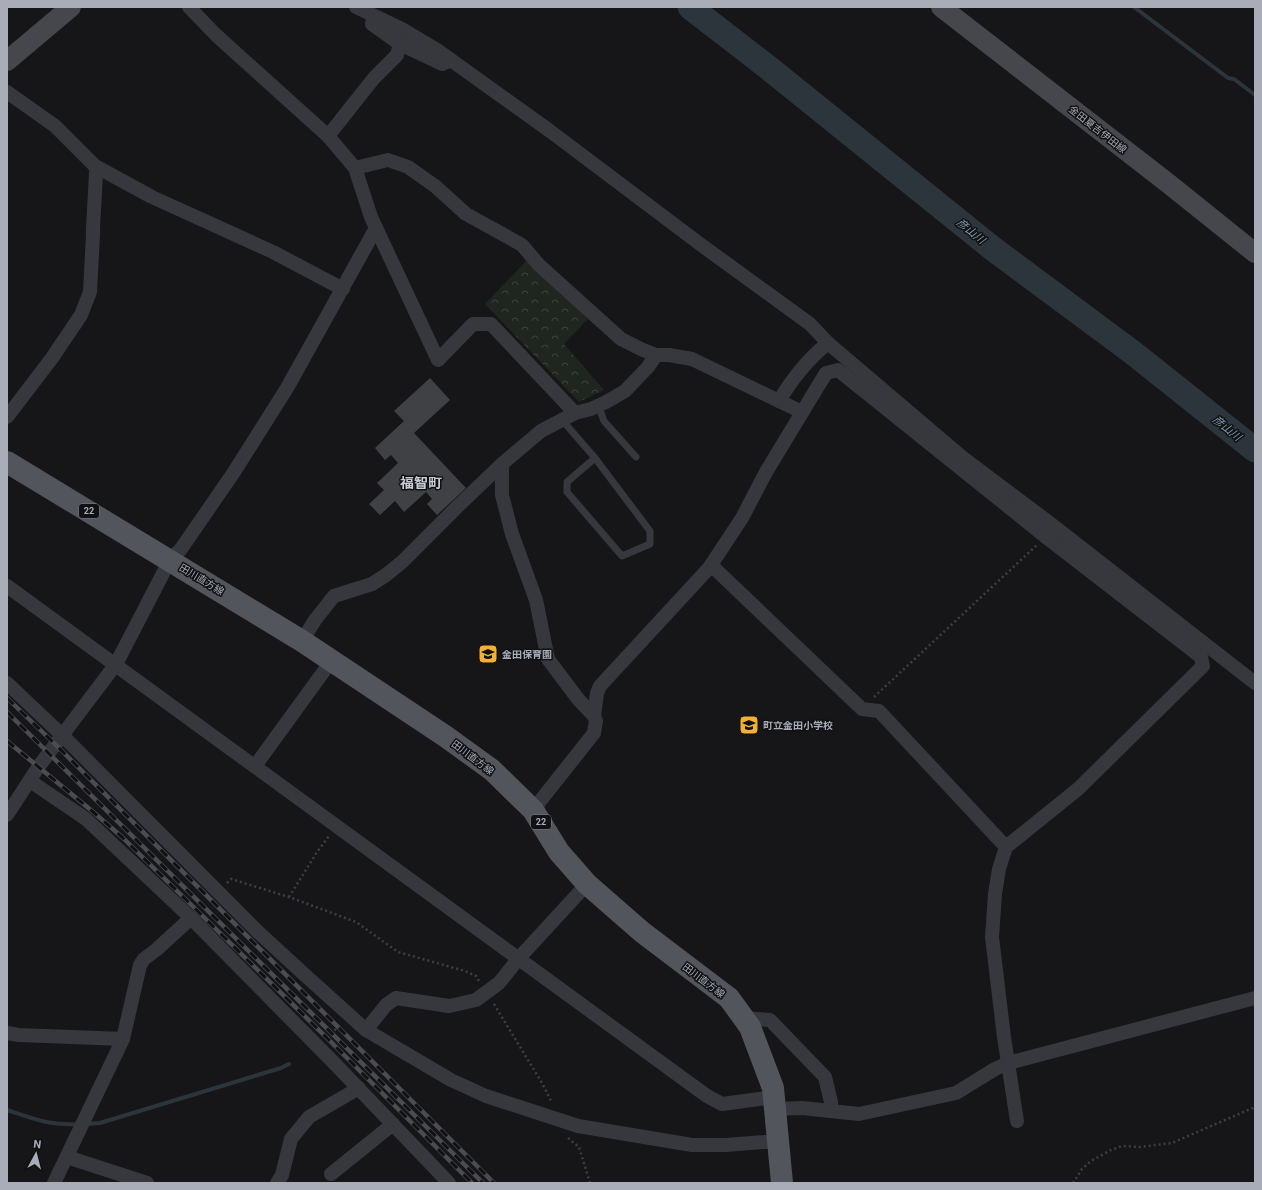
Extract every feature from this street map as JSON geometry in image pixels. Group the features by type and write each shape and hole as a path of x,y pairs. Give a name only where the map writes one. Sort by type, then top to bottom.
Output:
{"main road":[{"path":"7,61 70,7"},
{"name":"金田夏吉伊田線","path":"940,7 1163,179 1255,253"},
{"name":"田川直方線","path":"7,462 332,660 445,736 492,770 533,810 560,852 587,884 642,932 728,998 750,1027 773,1088 782,1183"}],"street":[{"path":"189,7 216,35 328,136 355,168 376,228 438,360 473,324 491,324 575,413"},
{"path":"356,7 402,29 451,60 550,131 700,244 810,324 828,343 1201,657 1203,666 1078,789 1006,847 999,869 995,894 992,937 1017,1121"},
{"path":"374,16 372,24 400,44 442,64 451,60"},
{"path":"328,136 374,78 396,55 400,44"},
{"path":"7,92 55,126 97,168 152,197 273,252 343,289"},
{"path":"355,168 388,160 408,167 435,186 466,214 522,245 539,265 622,339 656,356 669,354 692,359 802,412"},
{"path":"7,417 52,358 81,315 90,292 97,168"},
{"path":"7,815 39,766 116,664 170,560 181,549 234,472 287,388 376,228"},
{"path":"779,401 788,385 811,358 828,343"},
{"path":"302,641 315,620 334,596 372,584 386,575 402,562 502,464 541,431 575,413 598,405 625,391 648,367 656,356"},
{"path":"594,716 597,693 600,686 711,565 742,518 766,472 826,373 838,370 1046,536 1093,565 1255,684"},
{"path":"502,464 502,495 512,534 536,600 548,659 578,699 594,716 596,721 594,733 533,810"},
{"path":"711,565 862,709 879,711 1006,847"},
{"path":"7,586 707,1096 722,1104 774,1103 802,1108 859,1114 956,1093 995,1069 1008,1063 1255,998"},
{"path":"255,766 332,660"},
{"path":"7,683 63,736 117,792 264,937 366,1030 451,1080 486,1096 578,1126 692,1146 778,1141"},
{"path":"30,781 86,820 191,918 359,1088 449,1183"},
{"path":"366,1030 386,1005 396,998 449,1006 476,1000 499,983 519,958 587,884"},
{"path":"54,1183 123,1039 140,965 144,959 191,918"},
{"path":"743,1018 770,1020 825,1077 831,1102 831,1111"},
{"path":"7,1033 20,1035 123,1039"},
{"path":"277,1183 282,1175 291,1139 309,1117 359,1088"},
{"path":"331,1174 393,1124"},
{"path":"67,1157 147,1183"}],"lane":[{"path":"598,405 604,421 636,458"},
{"path":"562,420 595,458 650,531 650,544 622,556 567,492 567,482 595,458"}],"path":[{"path":"862,709 1046,536"},
{"path":"289,897 317,852 337,826"},
{"path":"219,892 231,879 289,897 356,922 398,952 465,971 476,976 551,1100 554,1119 558,1129 579,1147 590,1183"},
{"path":"319,1048 348,1014"},
{"path":"1074,1183 1082,1169 1091,1161 1111,1150 1122,1146 1140,1147 1172,1143 1255,1107"}],"green space":[{"path":"528,259 589,318 564,344 604,390 579,402 485,304"}],"building":[{"path":"430,378 450,400 414,433 466,488 437,515 427,504 432,499 426,492 404,512 395,501 380,515 369,504 384,490 377,483 398,463 391,455 385,460 375,448 404,421 394,411"}],"waterway":[{"name":"彦山川","path":"690,7 765,65 992,248 1132,352 1255,450"},
{"path":"1134,7 1228,78 1234,79 1255,95"},
{"path":"86,1124 100,1123 281,1068 289,1064"},
{"path":"7,1110 51,1123 80,1124"}],"railway":[{"path":"7,698 56,745 494,1183"},
{"path":"7,712 483,1183"},
{"path":"7,741 122,837 472,1183"}],"place":[{"name":"金田保育園","path":"488,654"},
{"name":"町立金田小学校","path":"749,725"}],"district":[{"name":"福智町","path":"421,483"}]}
